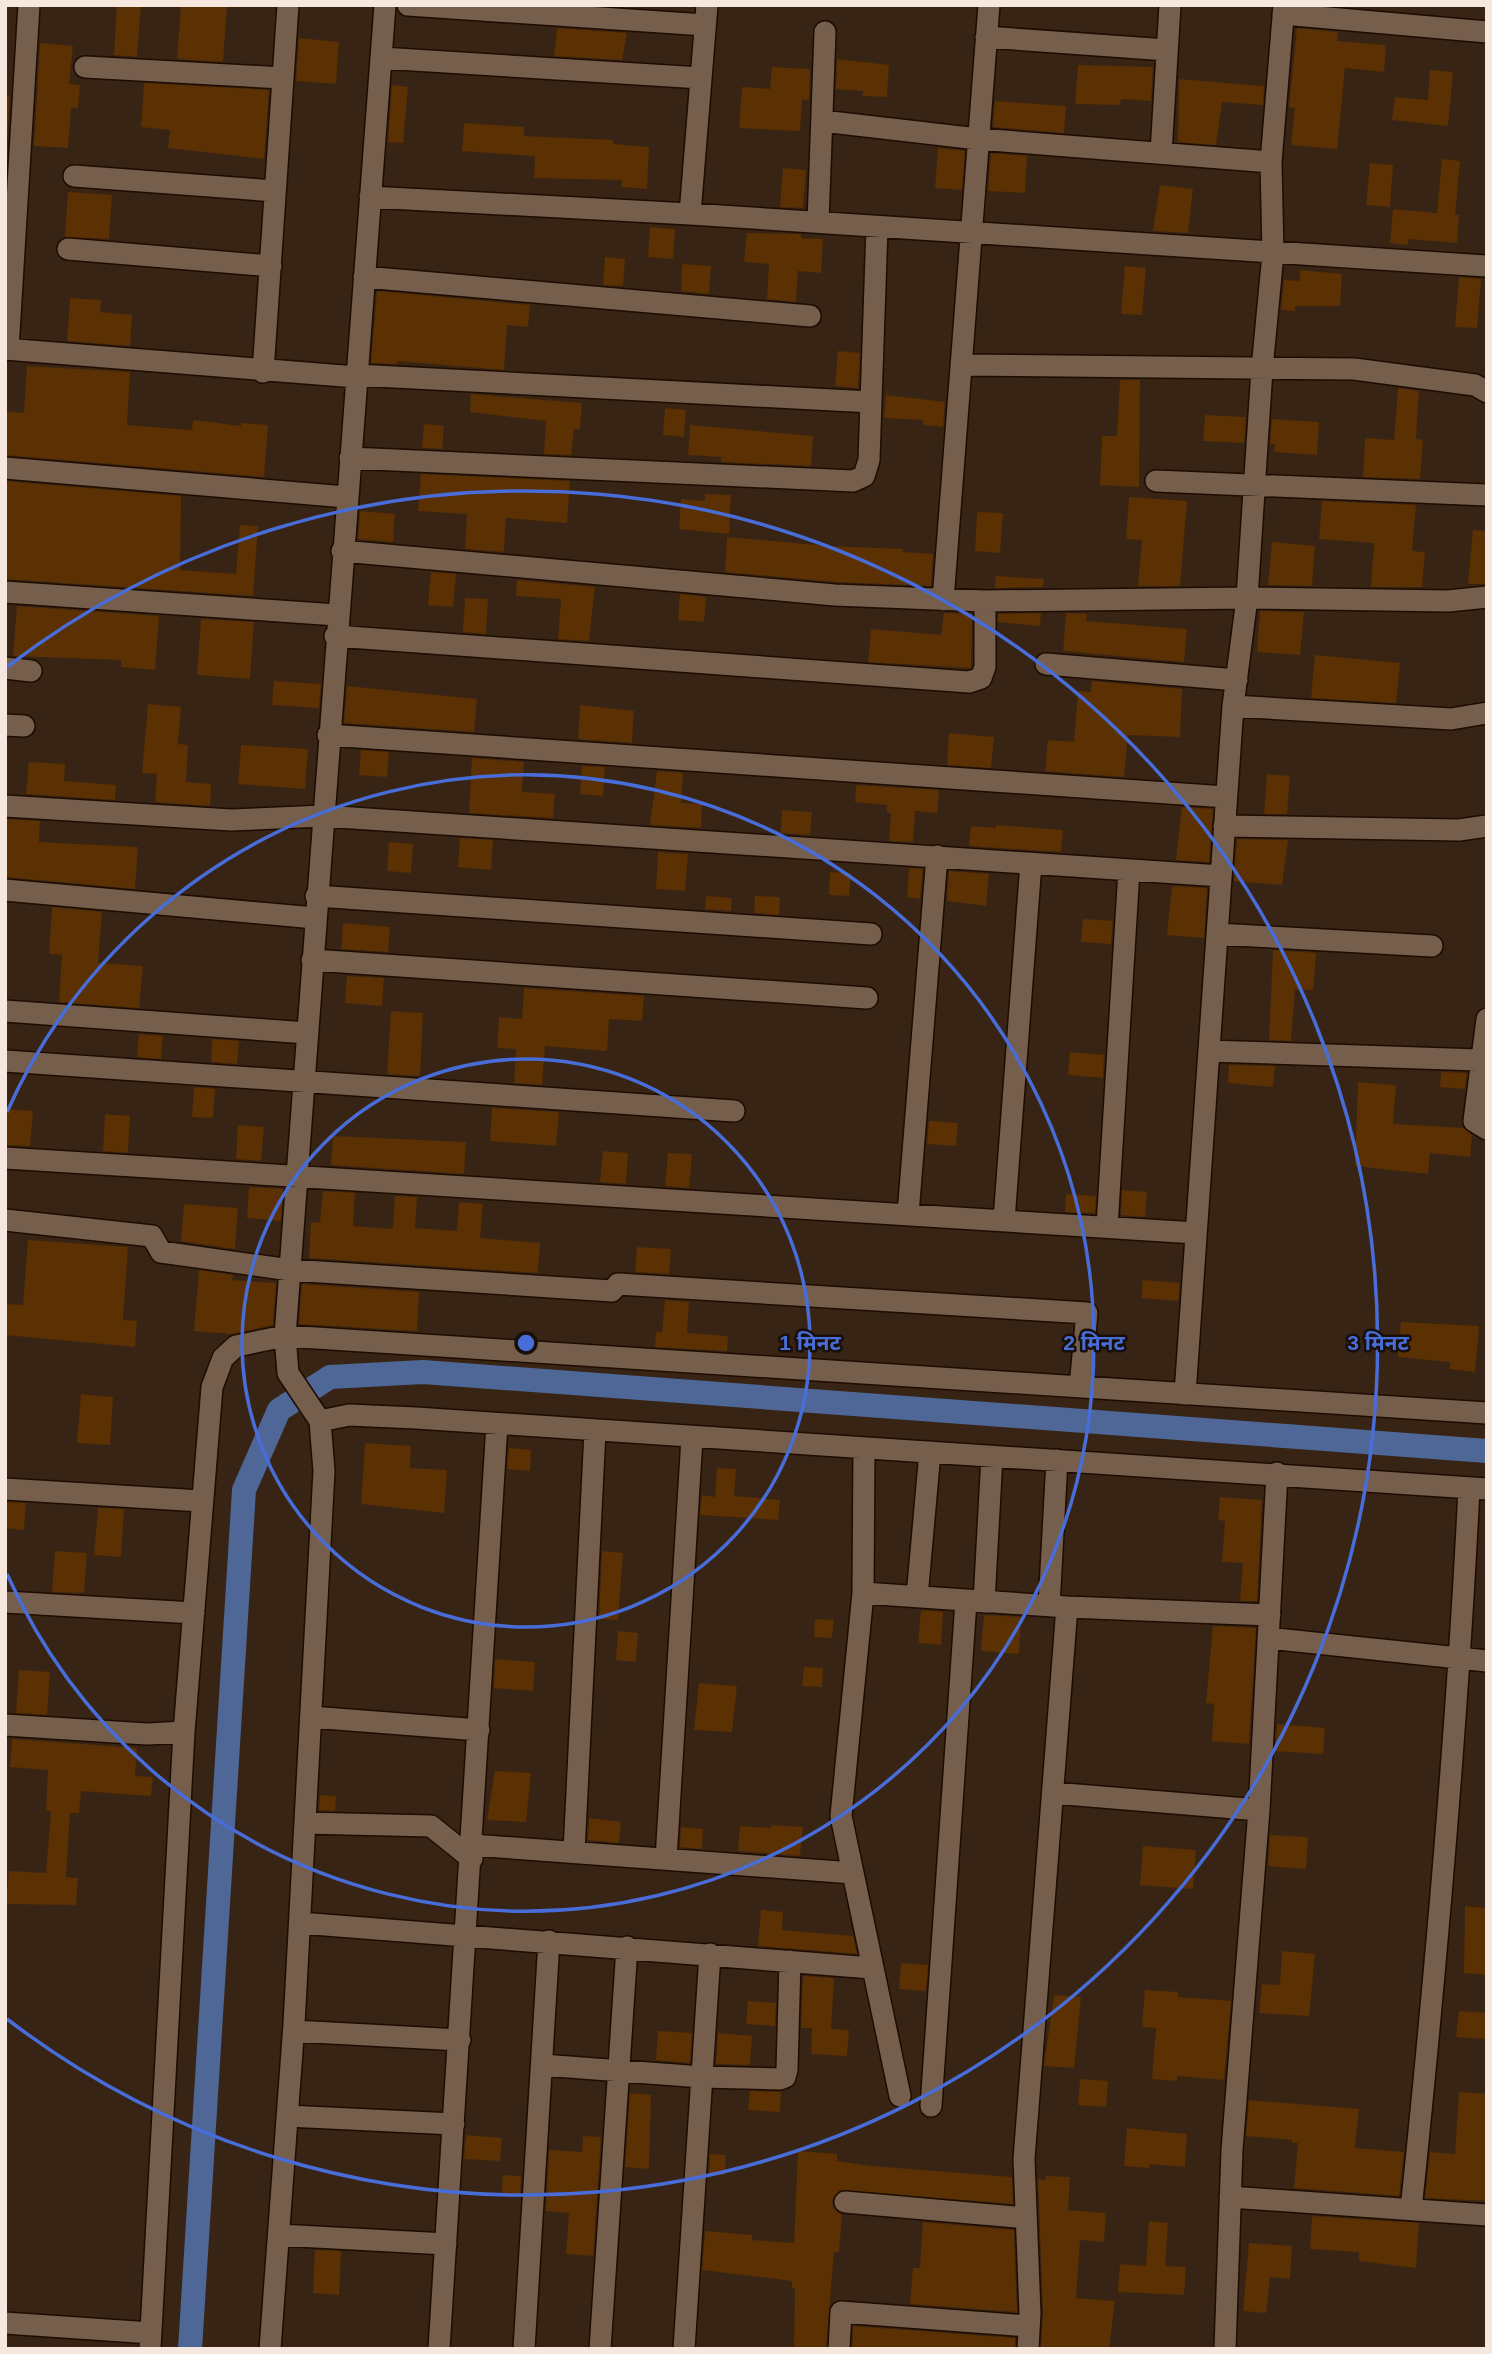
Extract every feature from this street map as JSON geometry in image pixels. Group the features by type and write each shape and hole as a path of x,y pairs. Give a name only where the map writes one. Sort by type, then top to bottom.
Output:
{"street":[{"path":"29,5 7,349 264,372 871,402"},
{"path":"264,372 288,5"},
{"path":"270,2349 294,2031 324,1471 317,1416 288,1373 285,1336 336,626 385,5"},
{"path":"408,5 706,15 690,214"},
{"path":"943,600 989,5"},
{"path":"1161,153 1170,5"},
{"path":"1185,1394 1233,706 1247,598 1262,369 1273,254 1271,162 1284,10 1487,32"},
{"path":"818,222 825,32"},
{"path":"986,37 1167,50"},
{"path":"381,58 701,78"},
{"path":"85,67 283,78"},
{"path":"822,121 978,139 1271,162"},
{"path":"74,176 275,191"},
{"path":"370,197 690,214 1273,254 1416,259 1486,266"},
{"path":"349,458 853,481 864,476 869,460 877,227"},
{"path":"68,249 271,265"},
{"path":"364,277 810,316"},
{"path":"961,365 1354,369 1475,385 1487,392"},
{"path":"5,468 346,497"},
{"path":"1156,481 1487,495"},
{"path":"342,551 835,595 943,600 1247,598 1448,601 1487,597"},
{"path":"5,592 336,626 969,682 981,678 985,667 985,601"},
{"path":"1046,664 1237,680"},
{"path":"5,668 31,671"},
{"path":"1233,706 1451,719 1487,713"},
{"path":"328,735 1226,797"},
{"path":"5,806 231,820 323,816 1221,876"},
{"path":"1224,826 1459,830 1487,827"},
{"path":"908,1214 937,856"},
{"path":"1004,1220 1031,863"},
{"path":"1107,1227 1129,870"},
{"path":"5,890 315,918"},
{"path":"316,896 871,934"},
{"path":"1217,934 1432,946"},
{"path":"312,960 867,998"},
{"path":"5,1011 307,1033"},
{"path":"1487,1019 1479,1060 1474,1121 1487,1129"},
{"path":"1209,1051 1479,1060"},
{"path":"5,1062 734,1111"},
{"path":"5,1158 1196,1233"},
{"path":"5,1220 152,1236 161,1252 290,1270 612,1292 618,1284 1087,1313 1080,1387"},
{"path":"5,2323 151,2341 184,1732 201,1502 212,1387 223,1358 236,1346 285,1336 1487,1413"},
{"path":"317,1416 349,1415 1277,1473 1478,1489 1461,1659 1438,1948 1411,2210"},
{"path":"439,2349 497,1424"},
{"path":"574,1852 595,1431"},
{"path":"666,1859 692,1438"},
{"path":"864,1448 863,1593 841,1816 900,2096"},
{"path":"917,1597 930,1452"},
{"path":"931,2106 975,1602 992,1456"},
{"path":"1028,2349 1024,2159 1053,1793 1058,1607 1057,1460"},
{"path":"1225,2349 1230,2197 1259,1810 1277,1473"},
{"path":"5,1489 201,1502"},
{"path":"863,1593 1058,1607 1270,1615"},
{"path":"5,1602 194,1613"},
{"path":"1268,1638 1487,1661"},
{"path":"311,1717 479,1730"},
{"path":"5,1725 147,1734 184,1732"},
{"path":"1053,1793 1259,1810"},
{"path":"305,1823 431,1826 472,1852 574,1852 853,1873"},
{"path":"300,1923 467,1934 872,1968"},
{"path":"524,2349 549,1941"},
{"path":"600,2349 626,1947"},
{"path":"684,2349 710,1954"},
{"path":"542,2065 702,2077 785,2077 790,1961"},
{"path":"294,2031 460,2040"},
{"path":"287,2116 454,2124"},
{"path":"1230,2197 1487,2215"},
{"path":"845,2202 1026,2218"},
{"path":"279,2235 446,2244"},
{"path":"839,2349 841,2312 1029,2326"}],"building":[{"path":"117,5 141,5 137,57 114,55"},
{"path":"181,5 227,5 223,62 177,59"},
{"path":"557,28 627,33 622,60 554,56"},
{"path":"1297,28 1338,32 1337,41 1386,45 1384,72 1345,68 1337,149 1291,145 1295,108 1289,107"},
{"path":"299,38 339,42 336,84 296,81"},
{"path":"40,43 73,46 69,84 80,85 78,108 71,108 68,148 34,146"},
{"path":"837,59 889,65 887,97 863,96 863,91 836,89"},
{"path":"1078,65 1153,67 1151,101 1121,99 1120,105 1075,104"},
{"path":"772,67 810,69 809,100 802,100 800,131 739,128 742,87 770,89"},
{"path":"1430,70 1453,72 1448,126 1392,120 1395,97 1428,100"},
{"path":"1179,79 1264,86 1263,105 1222,102 1216,145 1178,142"},
{"path":"144,83 269,90 264,159 168,148 170,130 141,127"},
{"path":"392,85 408,87 403,143 388,142"},
{"path":"5,96 10,96 7,144 5,144"},
{"path":"995,101 1066,106 1064,133 993,127"},
{"path":"464,123 524,127 524,136 613,140 613,144 649,147 647,189 621,187 622,180 534,178 535,156 462,151"},
{"path":"938,148 965,151 962,190 935,188"},
{"path":"991,153 1027,156 1025,193 988,191"},
{"path":"1442,159 1460,161 1455,215 1459,215 1457,243 1408,239 1408,245 1390,243 1393,209 1437,213"},
{"path":"1370,163 1393,165 1390,207 1366,205"},
{"path":"783,168 806,170 803,208 780,207"},
{"path":"1160,185 1193,189 1188,233 1153,231"},
{"path":"68,192 112,195 109,239 65,237"},
{"path":"650,227 675,229 673,259 648,257"},
{"path":"747,233 801,234 801,238 823,239 821,273 798,271 796,302 767,299 769,264 744,262"},
{"path":"605,257 625,259 623,286 603,285"},
{"path":"682,264 711,266 709,294 681,291"},
{"path":"1125,266 1146,268 1142,315 1121,314"},
{"path":"1300,270 1342,274 1340,306 1295,306 1295,311 1281,310 1284,280 1300,281"},
{"path":"1459,277 1481,279 1477,328 1455,327"},
{"path":"377,291 530,305 528,327 507,325 504,370 397,361 397,364 371,363"},
{"path":"70,298 101,300 100,312 132,315 130,346 67,341"},
{"path":"838,351 860,353 858,388 835,386"},
{"path":"27,366 130,372 127,425 192,430 193,420 241,426 241,423 268,425 264,477 5,455 5,411 24,413"},
{"path":"1120,380 1140,380 1139,487 1100,485 1102,436 1117,436"},
{"path":"1398,388 1419,391 1416,439 1423,440 1420,479 1363,477 1365,438 1394,440"},
{"path":"471,394 582,403 580,429 574,429 571,455 544,454 546,421 470,412"},
{"path":"886,395 945,402 943,427 923,425 923,420 884,418"},
{"path":"665,408 686,410 684,437 663,435"},
{"path":"1205,415 1246,417 1244,443 1203,441"},
{"path":"1272,419 1319,422 1317,455 1274,452 1275,444 1270,444"},
{"path":"424,424 444,426 442,449 422,448"},
{"path":"690,425 813,436 811,466 721,462 721,457 688,455"},
{"path":"421,474 570,481 567,523 506,518 504,552 465,549 467,514 418,511"},
{"path":"5,481 181,496 180,570 236,574 240,525 258,526 253,596 5,579"},
{"path":"705,494 731,495 729,534 679,529 681,499 705,501"},
{"path":"1129,497 1187,501 1180,586 1138,586 1142,540 1126,539"},
{"path":"1322,501 1416,505 1412,551 1425,552 1422,587 1371,587 1374,543 1319,539"},
{"path":"360,511 395,514 393,542 358,539"},
{"path":"977,512 1003,513 1000,553 975,551"},
{"path":"1473,530 1487,531 1487,584 1468,584"},
{"path":"727,537 828,546 903,549 903,552 933,554 931,586 836,582 725,572"},
{"path":"1272,542 1315,546 1312,586 1268,585"},
{"path":"431,572 456,574 453,607 428,605"},
{"path":"996,576 1044,579 1043,587 995,588"},
{"path":"517,580 595,587 589,641 558,639 561,599 516,596"},
{"path":"680,594 706,597 704,622 678,620"},
{"path":"465,598 488,599 486,634 463,632"},
{"path":"17,606 159,616 155,670 121,667 121,660 13,656"},
{"path":"1260,611 1304,612 1300,655 1257,652"},
{"path":"944,613 972,614 971,668 868,662 871,629 941,635"},
{"path":"1041,613 1040,626 998,622 998,614"},
{"path":"1066,613 1087,614 1086,621 1187,629 1184,662 1063,651"},
{"path":"201,619 254,622 250,679 197,675"},
{"path":"1315,655 1400,663 1396,703 1311,698"},
{"path":"274,681 321,684 319,708 272,705"},
{"path":"1092,681 1182,689 1180,737 1128,735 1124,777 1045,771 1048,740 1074,742 1078,691 1091,692"},
{"path":"347,686 477,699 474,732 344,723"},
{"path":"148,704 181,707 178,744 188,745 186,782 211,784 210,806 155,802 157,774 142,773"},
{"path":"580,705 634,711 632,743 578,739"},
{"path":"949,733 994,737 991,768 947,765"},
{"path":"241,745 308,749 305,789 238,784"},
{"path":"361,750 389,752 387,777 359,775"},
{"path":"472,758 524,762 522,792 555,794 553,818 469,813"},
{"path":"29,762 65,764 64,781 116,785 115,800 26,794"},
{"path":"582,766 605,767 603,796 580,794"},
{"path":"657,771 683,773 681,803 702,804 701,828 650,825"},
{"path":"1267,774 1290,776 1287,814 1264,814"},
{"path":"856,785 939,790 937,813 915,811 913,842 889,841 891,813 887,813 887,805 855,802"},
{"path":"1182,807 1213,809 1209,862 1176,860"},
{"path":"782,810 812,812 810,835 781,833"},
{"path":"5,819 40,821 39,842 138,847 135,889 5,877"},
{"path":"996,825 1063,830 1061,852 969,846 971,826 996,828"},
{"path":"460,838 493,840 491,870 458,867"},
{"path":"1237,839 1288,840 1282,885 1234,881"},
{"path":"389,842 413,844 411,873 387,871"},
{"path":"658,852 688,854 685,891 656,889"},
{"path":"909,868 923,869 920,899 907,897"},
{"path":"949,871 989,874 986,906 947,901"},
{"path":"830,872 851,873 849,896 829,895"},
{"path":"1172,886 1207,888 1204,938 1167,935"},
{"path":"706,896 732,898 731,911 705,909"},
{"path":"755,896 780,897 779,915 754,913"},
{"path":"52,907 102,912 98,963 143,966 139,1008 59,1002 62,955 49,954"},
{"path":"1083,919 1113,921 1111,944 1081,942"},
{"path":"343,923 390,927 388,952 341,949"},
{"path":"1273,950 1316,953 1313,990 1295,989 1291,1041 1269,1040"},
{"path":"347,976 384,978 382,1006 345,1003"},
{"path":"524,988 644,996 642,1021 609,1019 607,1051 545,1046 542,1085 514,1083 516,1049 497,1048 499,1017 522,1019"},
{"path":"391,1011 423,1013 420,1076 387,1074"},
{"path":"139,1034 163,1036 161,1059 137,1057"},
{"path":"212,1039 239,1041 237,1064 211,1062"},
{"path":"1070,1052 1104,1055 1103,1078 1068,1075"},
{"path":"1229,1065 1275,1066 1273,1087 1228,1083"},
{"path":"1441,1072 1467,1073 1465,1089 1440,1087"},
{"path":"1358,1082 1396,1085 1393,1124 1464,1128 1472,1135 1470,1157 1430,1153 1428,1174 1355,1166"},
{"path":"194,1087 215,1089 213,1118 192,1117"},
{"path":"492,1108 559,1112 556,1146 490,1141"},
{"path":"5,1109 33,1111 30,1146 5,1145"},
{"path":"105,1114 130,1116 128,1153 103,1151"},
{"path":"929,1121 958,1123 956,1146 927,1144"},
{"path":"238,1125 264,1127 261,1161 236,1159"},
{"path":"333,1136 466,1142 464,1174 331,1165"},
{"path":"603,1151 628,1153 626,1184 600,1182"},
{"path":"668,1153 692,1154 689,1188 665,1186"},
{"path":"249,1187 283,1189 281,1221 247,1218"},
{"path":"1122,1190 1147,1192 1145,1217 1121,1215"},
{"path":"323,1191 355,1193 353,1226 393,1227 395,1196 417,1197 415,1228 457,1231 459,1202 483,1204 480,1238 540,1243 538,1273 309,1258 311,1222 320,1223"},
{"path":"1066,1194 1096,1196 1095,1213 1065,1212"},
{"path":"184,1204 238,1208 235,1249 181,1241"},
{"path":"28,1240 128,1247 123,1320 137,1321 135,1347 5,1335 5,1304 23,1305"},
{"path":"637,1247 671,1249 669,1274 635,1272"},
{"path":"199,1270 233,1275 232,1280 276,1283 273,1325 232,1334 194,1331"},
{"path":"1143,1280 1180,1283 1178,1301 1141,1298"},
{"path":"302,1284 419,1292 417,1331 299,1324"},
{"path":"665,1300 689,1302 687,1333 728,1336 727,1351 655,1347 656,1332 662,1332"},
{"path":"1401,1322 1479,1326 1475,1372 1449,1369 1450,1362 1398,1357"},
{"path":"81,1394 113,1397 110,1445 77,1443"},
{"path":"365,1443 411,1446 410,1468 447,1470 444,1513 361,1504"},
{"path":"509,1448 531,1450 530,1471 507,1469"},
{"path":"717,1468 736,1469 734,1496 780,1500 778,1520 700,1515 702,1495 715,1497"},
{"path":"1220,1497 1262,1500 1257,1601 1240,1601 1243,1563 1222,1562 1225,1521 1218,1520"},
{"path":"5,1502 26,1503 24,1530 5,1528"},
{"path":"98,1508 124,1509 121,1557 94,1555"},
{"path":"55,1551 87,1553 84,1593 52,1592"},
{"path":"602,1551 623,1553 618,1620 599,1619"},
{"path":"921,1610 943,1612 941,1645 918,1643"},
{"path":"984,1615 1021,1617 1019,1654 981,1651"},
{"path":"815,1619 834,1620 832,1638 814,1637"},
{"path":"1213,1626 1256,1628 1249,1744 1212,1741 1214,1704 1206,1703"},
{"path":"618,1631 638,1633 636,1662 616,1660"},
{"path":"495,1659 535,1662 533,1691 494,1688"},
{"path":"804,1667 823,1668 822,1687 802,1686"},
{"path":"19,1670 50,1672 47,1715 16,1713"},
{"path":"699,1683 737,1686 732,1732 694,1730"},
{"path":"1277,1724 1325,1728 1323,1754 1275,1751"},
{"path":"12,1739 137,1748 135,1776 153,1777 151,1796 81,1791 79,1813 70,1813 66,1877 78,1878 76,1905 6,1904 9,1871 46,1873 51,1811 46,1811 48,1770 10,1767"},
{"path":"495,1771 531,1773 526,1822 487,1820"},
{"path":"320,1795 336,1796 335,1811 319,1810"},
{"path":"589,1818 621,1822 619,1843 588,1840"},
{"path":"771,1825 803,1827 800,1856 738,1851 740,1826 771,1828"},
{"path":"681,1827 703,1829 702,1849 680,1847"},
{"path":"1270,1835 1308,1837 1306,1869 1268,1866"},
{"path":"1143,1846 1196,1850 1193,1889 1140,1885"},
{"path":"1465,1906 1487,1908 1487,1975 1464,1973"},
{"path":"761,1910 783,1912 782,1930 853,1936 857,1954 758,1946"},
{"path":"1282,1951 1315,1954 1309,2016 1259,2013 1262,1984 1280,1985"},
{"path":"901,1963 928,1965 926,1991 899,1989"},
{"path":"803,1976 834,1978 831,2029 849,2030 847,2056 811,2054 812,2028 801,2028"},
{"path":"1145,1990 1178,1992 1178,1997 1231,2001 1224,2080 1177,2076 1177,2081 1152,2079 1156,2028 1142,2027"},
{"path":"1054,1995 1081,1997 1074,2068 1044,2066"},
{"path":"748,2001 776,2003 775,2026 746,2024"},
{"path":"1459,2011 1487,2013 1487,2039 1456,2037"},
{"path":"658,2031 692,2033 690,2063 656,2060"},
{"path":"718,2033 752,2036 750,2065 716,2064"},
{"path":"1080,2079 1108,2081 1106,2107 1078,2105"},
{"path":"750,2091 781,2092 780,2112 748,2110"},
{"path":"1459,2092 1487,2094 1487,2201 1425,2198 1430,2152 1455,2154"},
{"path":"630,2093 651,2095 649,2169 625,2167"},
{"path":"1249,2100 1359,2109 1355,2148 1404,2152 1399,2196 1294,2188 1298,2143 1292,2143 1292,2140 1246,2136"},
{"path":"1127,2128 1187,2134 1185,2167 1150,2164 1149,2168 1124,2166"},
{"path":"466,2135 502,2138 500,2161 464,2159"},
{"path":"583,2136 601,2137 593,2256 566,2254 569,2213 546,2211 549,2150 582,2152"},
{"path":"798,2151 837,2154 837,2161 872,2166 1012,2177 1013,2204 839,2190 832,2202 833,2208 842,2215 839,2252 834,2252 826,2349 794,2349 795,2289 792,2288 792,2281 702,2270 705,2231 752,2235 752,2240 794,2243"},
{"path":"710,2154 726,2155 725,2175 709,2174"},
{"path":"503,2175 521,2176 520,2196 501,2195"},
{"path":"1046,2176 1070,2177 1068,2210 1106,2213 1104,2242 1080,2240 1076,2298 1115,2301 1109,2349 1041,2349 1043,2312 1038,2179 1046,2180"},
{"path":"1312,2216 1419,2223 1416,2268 1359,2261 1359,2252 1310,2249"},
{"path":"1149,2221 1168,2223 1165,2266 1186,2267 1184,2295 1118,2292 1120,2264 1146,2266"},
{"path":"923,2222 1014,2230 1017,2312 910,2304 913,2268 920,2268"},
{"path":"1249,2243 1292,2246 1290,2279 1270,2277 1266,2313 1243,2311"},
{"path":"315,2250 341,2251 339,2295 313,2293"},
{"path":"853,2326 1015,2338 1015,2349 852,2349"}],"waterway":[{"path":"190,2349 244,1490 279,1410 330,1377 423,1372 1487,1451"}]}
